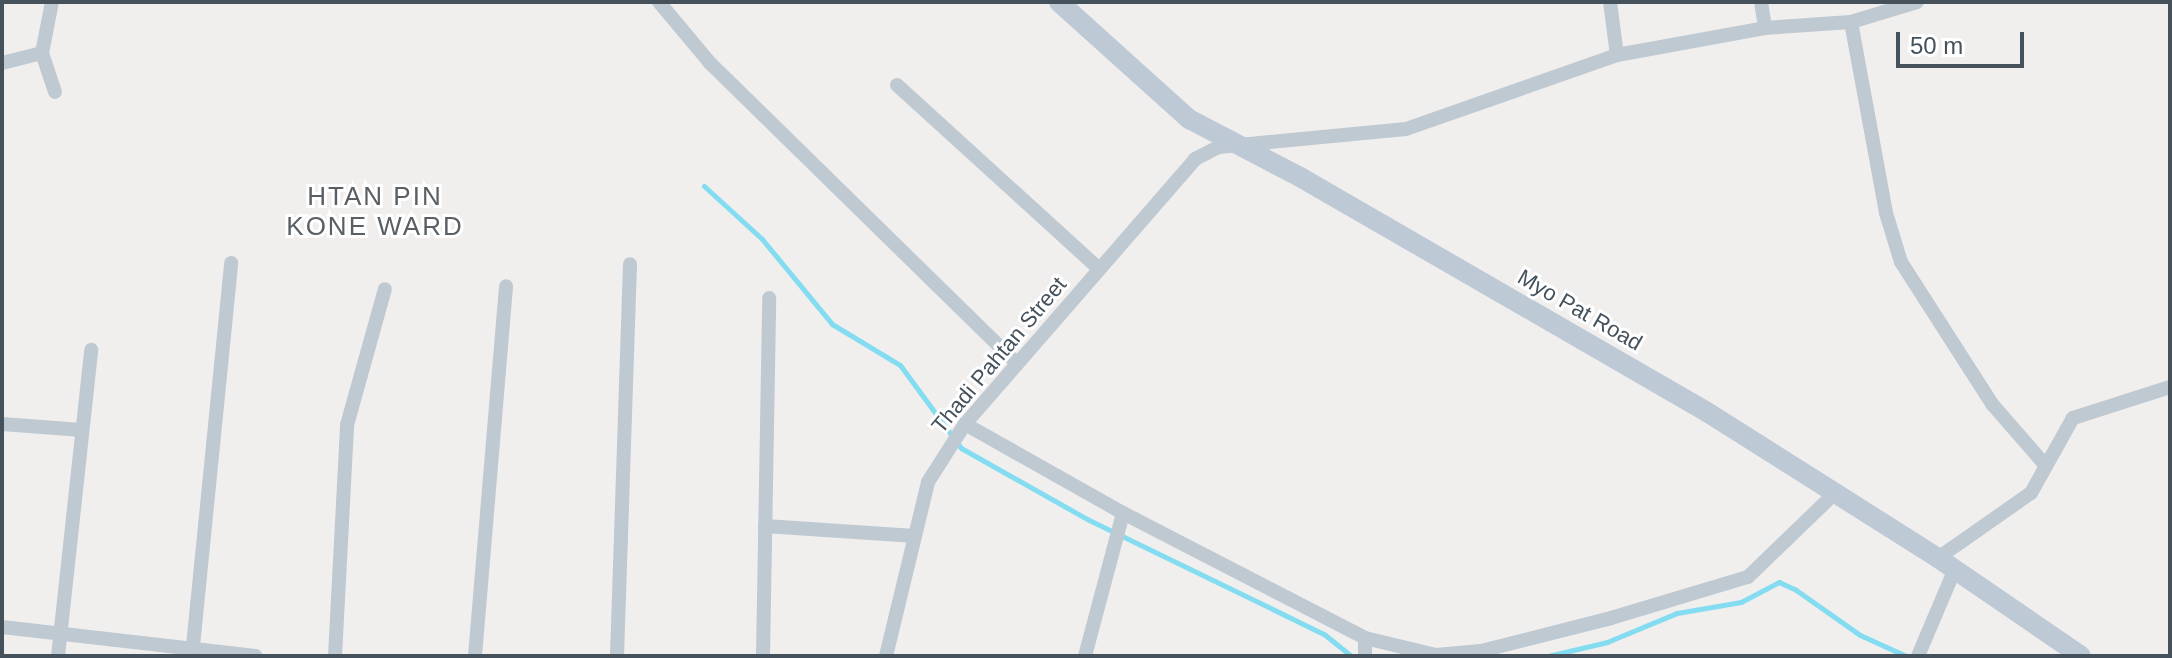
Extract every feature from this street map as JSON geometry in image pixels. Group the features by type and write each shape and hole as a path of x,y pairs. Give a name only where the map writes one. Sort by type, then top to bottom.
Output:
{"main road":[{"name":"Myo Pat Road","path":"1059,2 1162,98 1189,119 1563,327 1707,412 1833,495 1947,564 2081,656"}],"street":[{"path":"52,2 42,53 55,92"},
{"path":"659,2 710,63 1017,364"},
{"path":"1610,2 1617,55"},
{"path":"1761,2 1765,28"},
{"name":"Thadi Pahtan Street","path":"886,656 928,482 965,424 1195,159 1219,147 1406,129 1617,55 1765,28 1851,22 1917,2"},
{"path":"1851,22 1886,213 1901,262 1992,404 2046,466"},
{"path":"2,63 42,53"},
{"path":"897,85 1099,269"},
{"path":"192,654 231,263"},
{"path":"617,656 630,264"},
{"path":"475,656 506,286"},
{"path":"335,656 347,425 385,289"},
{"path":"763,656 769,298"},
{"path":"58,656 91,350"},
{"path":"1918,656 1947,564 2031,493 2073,418 2170,387"},
{"path":"2,424 82,430"},
{"path":"965,424 1123,513 1365,638 1436,655 1456,656 1611,618 1748,577 1833,495"},
{"path":"1087,655 1123,513"},
{"path":"765,526 915,536"},
{"path":"2,627 192,654 255,656"},
{"path":"1365,638 1365,656"}],"waterway":[{"path":"704,186 762,239 832,324 900,365 961,448 1087,519 1324,634 1351,656"},
{"path":"1548,656 1607,642 1677,613 1741,602 1779,582 1796,590 1860,635 1906,656"}],"district":[{"name":"HTAN PIN KONE WARD","path":"375,212"}]}
